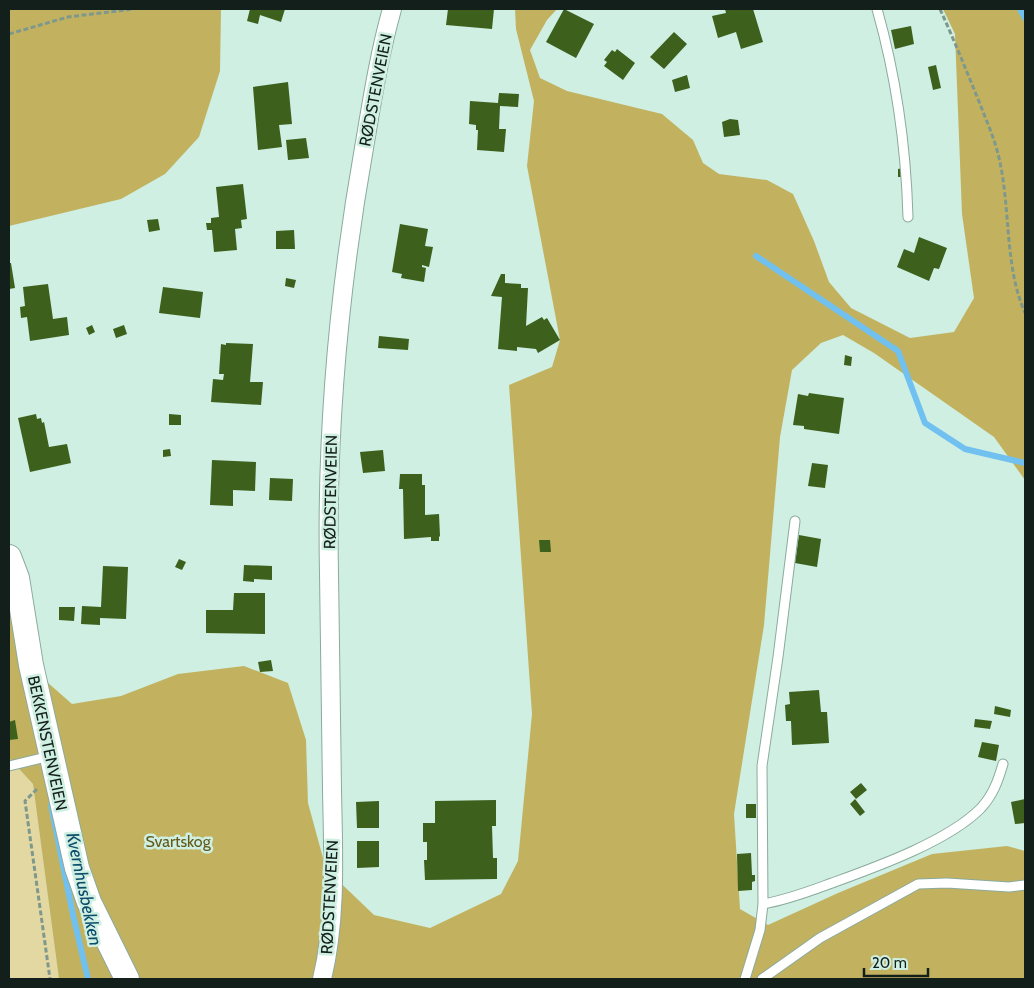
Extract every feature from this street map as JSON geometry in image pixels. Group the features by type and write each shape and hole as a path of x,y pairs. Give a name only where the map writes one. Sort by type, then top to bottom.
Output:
{"main road":[{"name":"BEKKENSTENVEIEN","path":"9,557 17,578 31,665 77,868 89,902 126,979"}],"street":[{"name":"RØDSTENVEIEN","path":"322,979 330,930 332,890 328,521 332,394 341,298 352,214 378,66 392,9"}],"lane":[{"path":"877,9 903,135 907,175 908,217"},
{"path":"745,979 760,930 763,904 762,766 795,521"},
{"path":"9,766 51,756"},
{"path":"763,904 798,895 870,869 939,837 970,818 987,801 995,788 1003,764"},
{"path":"762,979 820,938 918,884 947,883 1009,887 1025,885"}],"path":[{"path":"9,34 68,17 134,9"},
{"path":"940,9 968,73 999,157 1013,269 1025,313"},
{"path":"50,979 25,801 40,787 56,782"}],"shaded area":[{"path":"9,758 33,784 59,979 9,979"}],"green space":[{"path":"9,9 221,9 220,71 199,137 165,174 121,199 9,226"},
{"name":"Svartskog","path":"515,9 557,9 547,20 530,50 540,78 567,91 662,114 693,140 703,163 719,174 767,180 793,194 814,241 829,282 851,308 910,338 954,332 974,298 962,214 955,34 943,9 1025,9 1025,480 994,437 874,353 843,335 821,343 792,370 780,437 764,625 734,814 740,909 768,925 838,893 932,854 1007,846 1025,851 1025,979 59,979 33,784 9,758 9,553 38,674 72,704 121,696 178,674 244,666 288,683 306,740 308,803 326,869 374,915 430,928 501,894 518,861 532,714 509,385 552,367 560,340 527,166 534,101 516,29"}],"building":[{"path":"250,9 285,9 281,22 260,15 258,24 247,21"},
{"path":"448,9 494,9 492,29 446,25"},
{"path":"564,9 594,24 576,58 546,42"},
{"path":"725,9 753,9 763,42 741,49 736,32 718,38 712,16 726,13"},
{"path":"911,26 914,44 895,49 891,30"},
{"path":"674,32 687,44 664,69 650,57"},
{"path":"617,49 635,63 623,80 604,66 607,62 604,60 612,50 615,52"},
{"path":"936,65 941,88 933,90 928,67"},
{"path":"687,75 690,88 675,92 672,80"},
{"path":"288,82 292,124 279,125 282,147 258,150 253,87"},
{"path":"499,93 519,94 518,107 500,106 499,129 506,129 504,152 477,150 478,130 476,130 476,125 469,124 470,101 498,103"},
{"path":"730,119 738,120 740,135 724,137 722,122"},
{"path":"306,138 309,158 288,160 286,140"},
{"path":"903,168 904,177 898,177 898,169"},
{"path":"243,184 247,219 241,220 242,228 235,229 237,250 214,252 212,230 207,230 206,223 211,223 211,218 219,217 216,187"},
{"path":"158,219 160,230 149,232 147,220"},
{"path":"400,224 428,229 425,246 433,247 429,267 422,265 422,267 426,268 424,282 401,278 402,274 392,272"},
{"path":"294,230 295,249 276,249 276,231"},
{"path":"919,237 947,248 939,269 934,268 929,281 897,267 904,249 914,253"},
{"path":"9,263 11,263 15,288 9,289"},
{"path":"501,274 505,274 505,283 521,284 521,288 528,288 526,326 542,317 544,320 547,318 560,340 538,353 536,349 517,347 517,351 498,349 502,297 491,296"},
{"path":"286,278 296,280 294,288 285,286"},
{"path":"48,284 53,319 67,317 69,335 30,341 27,317 21,318 20,307 25,306 23,287"},
{"path":"163,287 203,292 200,318 159,313"},
{"path":"92,325 95,332 89,335 86,328"},
{"path":"124,325 127,334 116,338 113,329"},
{"path":"379,336 409,339 408,350 378,348"},
{"path":"226,343 253,344 250,382 263,382 261,405 211,402 213,379 223,380 224,374 219,374 221,344 226,345"},
{"path":"845,355 852,357 851,366 844,365"},
{"path":"809,393 844,398 839,434 804,429 804,426 793,425 798,394 808,396"},
{"path":"36,414 37,419 41,418 42,423 44,422 49,447 67,444 71,463 30,472 18,418"},
{"path":"169,414 181,415 181,425 169,425"},
{"path":"170,449 171,456 163,457 163,450"},
{"path":"383,450 385,471 363,473 360,452"},
{"path":"212,460 256,462 255,491 233,490 233,506 210,505"},
{"path":"812,463 828,465 825,488 808,486"},
{"path":"400,474 422,474 422,485 425,485 425,515 439,514 439,541 431,541 431,537 404,539 403,489 399,489"},
{"path":"270,478 293,479 292,501 269,500"},
{"path":"799,535 821,539 817,567 795,563"},
{"path":"539,540 550,540 551,552 540,552"},
{"path":"179,559 186,562 182,570 175,567"},
{"path":"244,565 272,566 272,580 254,579 254,582 243,581"},
{"path":"103,566 128,567 126,619 100,618 100,625 81,624 82,606 101,607"},
{"path":"234,593 265,593 265,634 206,633 206,610 233,610"},
{"path":"59,607 75,607 74,621 59,620"},
{"path":"271,660 273,671 260,672 258,662"},
{"path":"819,690 821,712 827,712 829,743 792,745 791,721 786,721 785,705 790,704 789,692"},
{"path":"995,706 1011,710 1010,717 994,714"},
{"path":"975,719 992,721 990,729 974,727"},
{"path":"15,720 18,739 9,740 9,722"},
{"path":"982,742 999,745 996,761 978,757"},
{"path":"861,783 867,790 856,799 850,792"},
{"path":"855,799 865,812 860,816 850,804"},
{"path":"1025,799 1025,823 1015,824 1011,802"},
{"path":"496,800 496,826 492,826 493,858 497,858 497,879 425,880 424,860 427,860 427,842 423,842 423,823 435,823 435,801"},
{"path":"379,801 379,828 357,828 356,802"},
{"path":"746,804 756,804 756,818 746,818"},
{"path":"357,841 379,841 379,867 357,868"},
{"path":"751,853 752,875 755,875 755,881 752,882 752,890 738,891 737,854"}],"waterway":[{"path":"1020,9 1025,18"},
{"path":"756,256 898,351 925,423 965,449 1025,463"},
{"name":"Kvernhusbekken","path":"51,805 88,979"}]}
